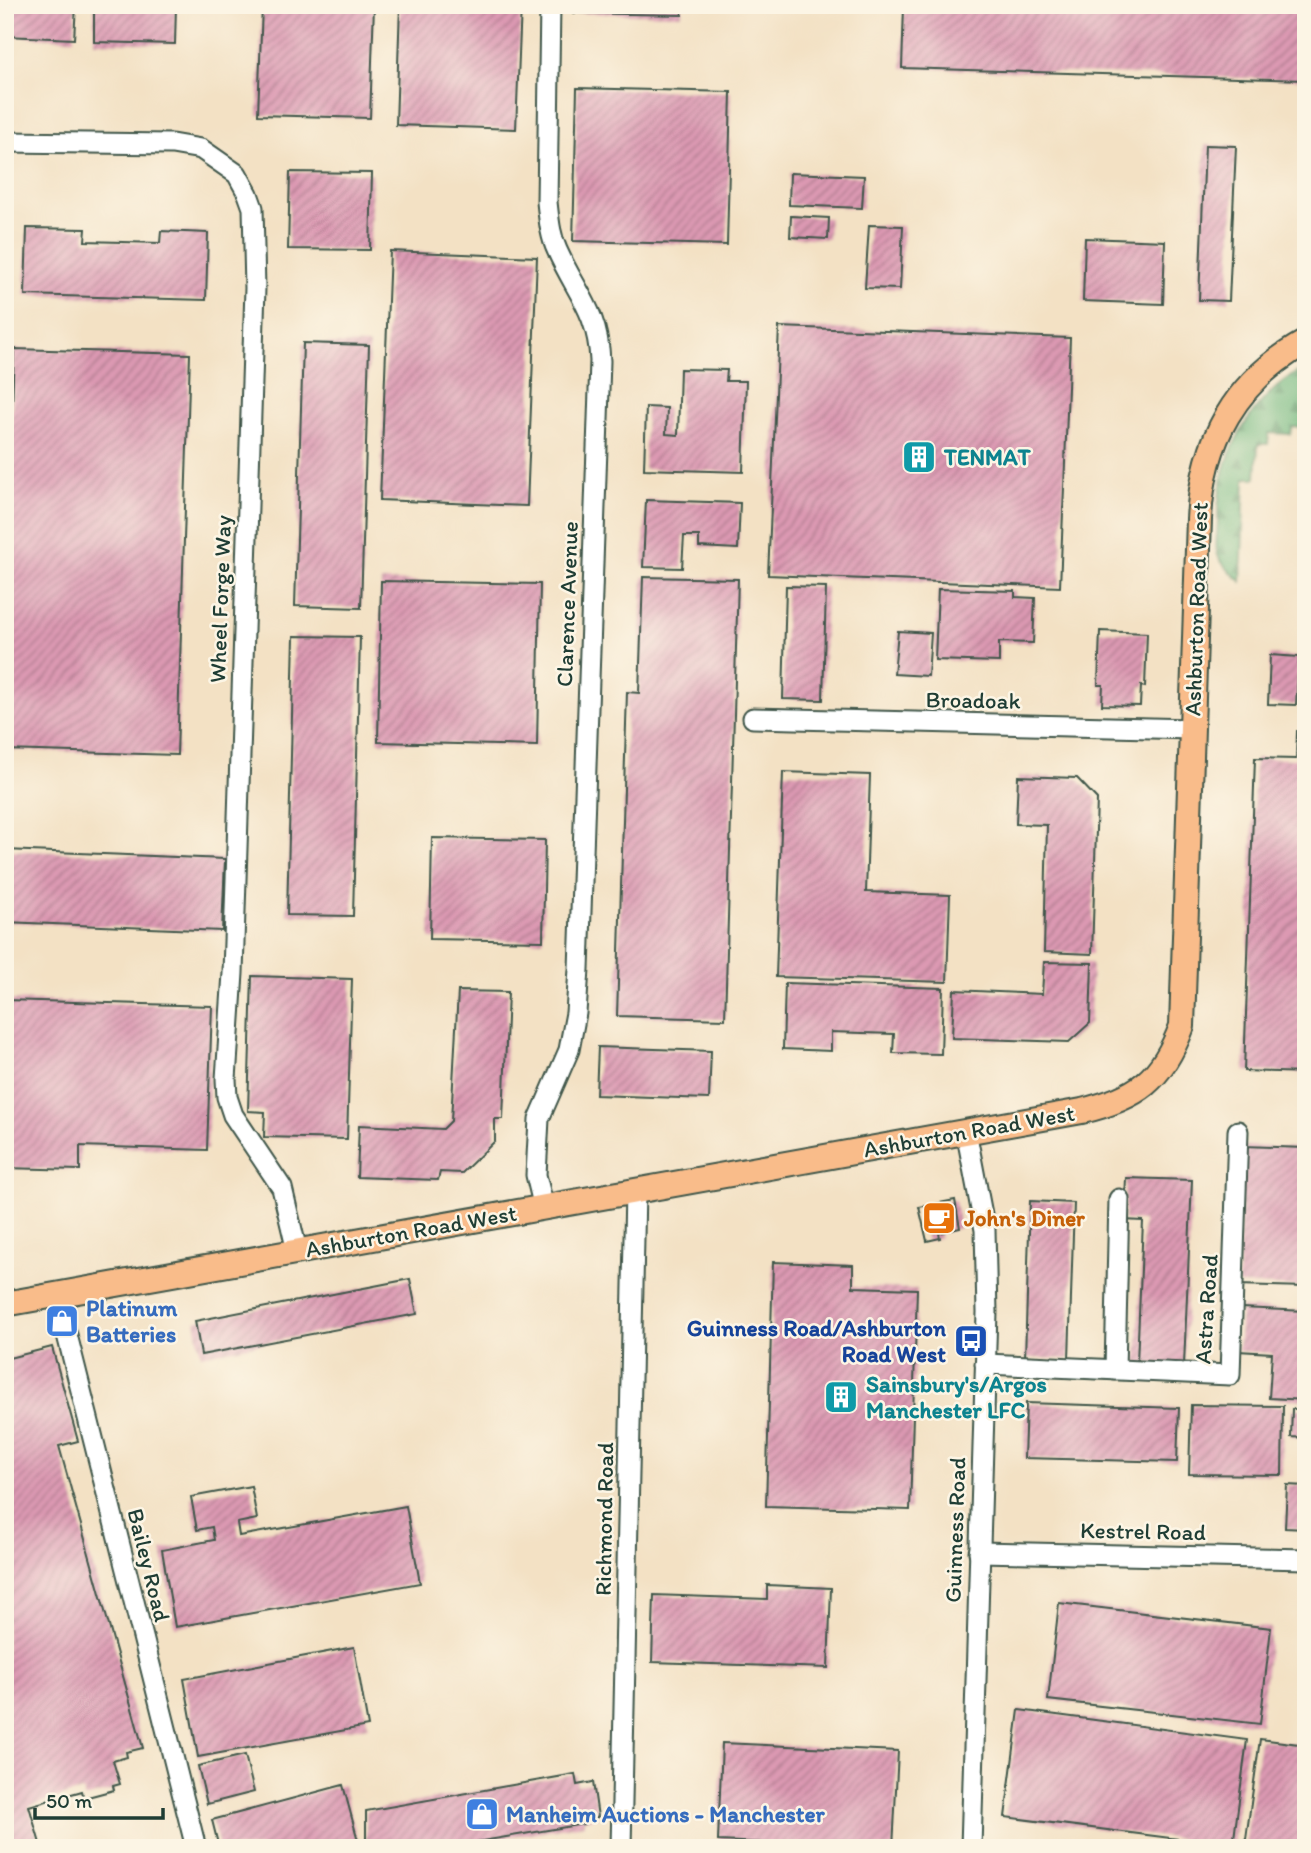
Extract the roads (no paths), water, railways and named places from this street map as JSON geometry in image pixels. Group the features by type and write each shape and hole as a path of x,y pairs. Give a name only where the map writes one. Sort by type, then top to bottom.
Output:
{"main road":[{"name":"Ashburton Road West","path":"5,1304 966,1131 1111,1104 1132,1095 1162,1067 1182,1026 1198,533 1200,491 1205,466 1219,430 1244,392 1262,373 1306,342"}],"street":[{"name":"Clarence Avenue","path":"544,1208 536,1175 539,1119 569,1050 576,1013 579,969 600,361 599,341 593,319 557,250 550,229 547,202 550,5"},
{"name":"Wheel Forge Way","path":"5,142 172,145 201,149 236,174 253,208 254,294 233,959 226,1079 227,1097 233,1115 282,1188 297,1251"},
{"name":"Broadoak","path":"753,718 1192,729"},
{"name":"Guinness Road","path":"966,1131 985,1230 987,1312 971,1848"},
{"name":"Astra Road","path":"985,1364 1230,1375 1238,1131"},
{"name":"Richmond Road","path":"621,1848 635,1191"},
{"path":"1115,1370 1119,1199"},
{"name":"Bailey Road","path":"57,1295 195,1848"},
{"name":"Kestrel Road","path":"979,1552 1306,1559"}],"place":[{"name":"TENMAT","path":"919,457"},
{"name":"John's Diner","path":"939,1218"},
{"name":"Platinum Batteries","path":"62,1321"},
{"name":"Guinness Road/Ashburton Road West","path":"971,1341"},
{"name":"Sainsbury's/Argos Manchester LFC","path":"841,1397"},
{"name":"Manheim Auctions - Manchester","path":"482,1814"}]}
